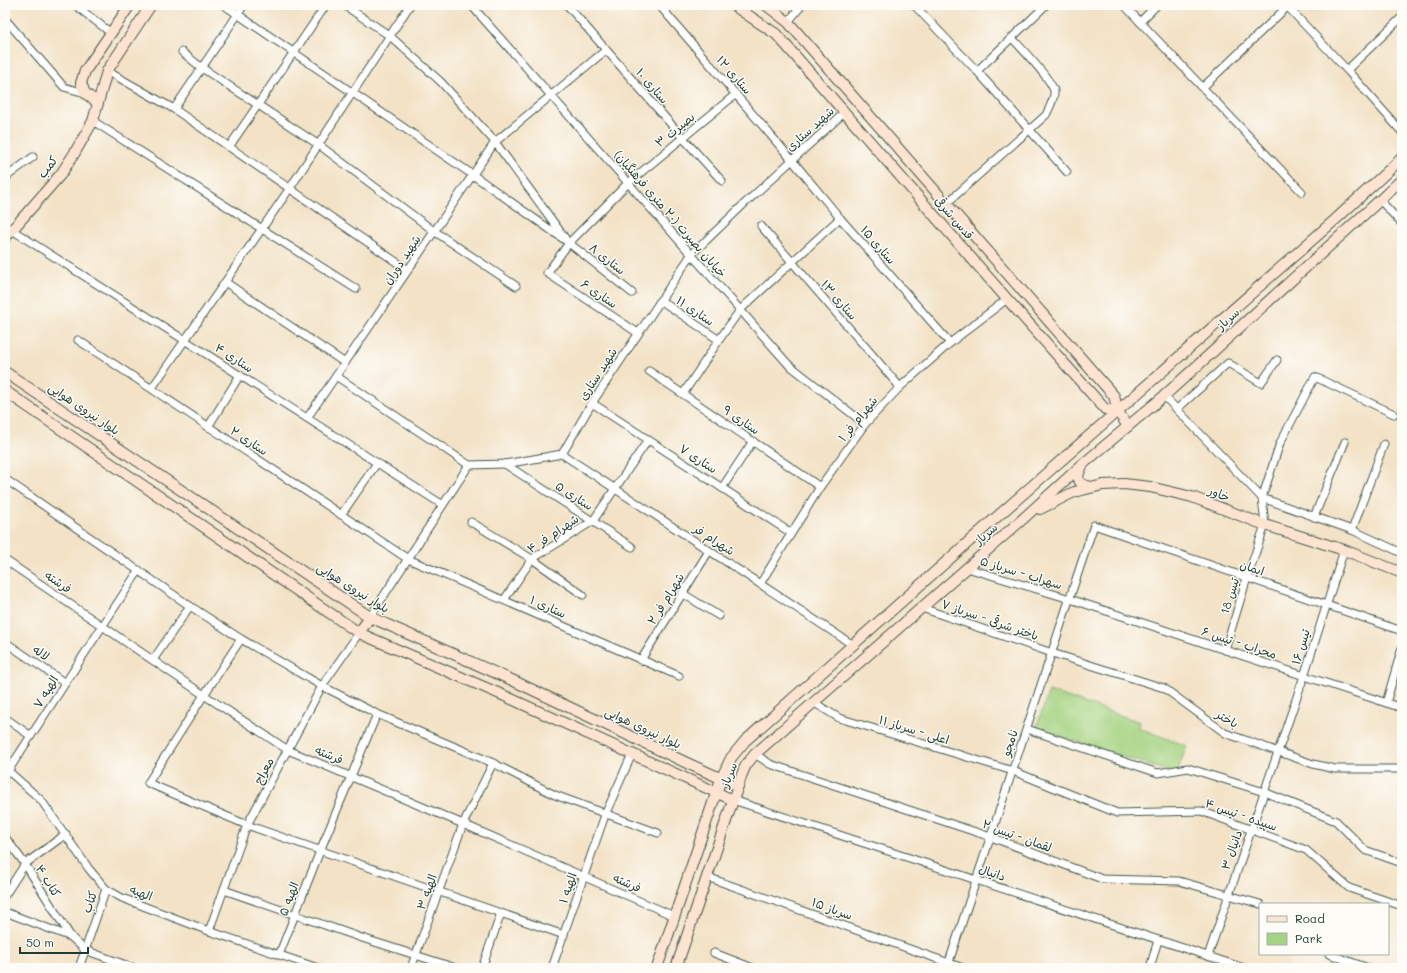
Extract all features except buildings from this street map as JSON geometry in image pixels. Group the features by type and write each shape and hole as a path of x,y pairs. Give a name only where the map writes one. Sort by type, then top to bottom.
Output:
{"street":[{"path":"75,5 111,33"},
{"path":"85,93 81,83 85,72 130,5"},
{"name":"کمب","path":"5,238 61,174 93,121 107,71 151,5"},
{"path":"224,5 473,174 569,244"},
{"path":"174,109 244,5"},
{"path":"229,147 326,5"},
{"path":"344,5 390,36 441,82 495,142 569,244"},
{"path":"152,388 319,145 410,5"},
{"name":"خیابان بصیرت (۲۰ متری فرهنگیان)","path":"471,5 788,364 865,424"},
{"name":"ستاری ۱۰","path":"567,5 722,181"},
{"name":"ستاری ۱۲","path":"659,5 792,160"},
{"name":"قدس شرقی","path":"733,5 776,34 1105,409 1118,412"},
{"path":"766,5 788,22 1114,396 1118,412 1128,426"},
{"path":"776,34 802,5"},
{"path":"914,5 977,71 1067,172"},
{"path":"977,71 1046,5"},
{"path":"1124,5 1302,192"},
{"path":"1140,22 1157,5"},
{"path":"1202,88 1286,6 1347,70 1402,132"},
{"path":"1347,70 1402,17"},
{"path":"5,19 64,87 85,93 98,103"},
{"path":"947,203 1046,115 1051,104 1054,91 1049,81 1012,38"},
{"name":"شهید دوران","path":"307,418 495,142 606,50"},
{"path":"182,52 202,68 319,145 434,231 516,286"},
{"path":"107,71 174,109 408,270"},
{"name":"بصیرت ۳","path":"547,273 569,244 628,183 736,94"},
{"name":"شهید ستاری","path":"562,454 592,403 691,254 845,112"},
{"path":"93,121 356,289"},
{"path":"873,145 886,134"},
{"path":"5,178 33,157"},
{"name":"سرباز","path":"657,968 720,778 731,758 745,741 982,530 1336,219 1402,158"},
{"name":"ستاری ۱۵","path":"792,160 840,218 950,343"},
{"name":"سرباز","path":"676,968 738,786 746,765 755,754 1025,517 1083,464 1164,396 1402,179"},
{"path":"1380,200 1402,224"},
{"path":"683,394 740,310 840,218"},
{"path":"1336,219 1345,232"},
{"name":"ستاری ۱۳","path":"761,226 900,387"},
{"name":"ستاری ۴","path":"12,230 443,505"},
{"name":"ستاری ۸","path":"569,244 632,293"},
{"name":"ستاری ۶","path":"547,273 638,333"},
{"path":"225,282 345,363"},
{"name":"شهرام فر ۱","path":"760,584 820,487 865,424 900,387 950,343 1007,299"},
{"name":"ستاری ۱۱","path":"660,300 719,340"},
{"name":"ستاری ۲","path":"78,340 408,559"},
{"path":"1177,409 1228,363 1261,383 1277,360"},
{"name":"ستاری ۹","path":"649,371 820,487"},
{"name":"بلوار نیروی هوایی","path":"5,372 370,617 514,681 738,786"},
{"path":"208,427 240,376"},
{"path":"336,376 469,466 505,464 562,454"},
{"path":"1265,525 1262,498 1280,443 1315,377 1394,414"},
{"path":"5,391 359,633 507,697 733,800"},
{"path":"1164,396 1262,498 1352,530 1401,550"},
{"name":"ستاری ۷","path":"592,403 791,534"},
{"name":"شهرام فر ۴","path":"504,600 532,559 593,521 648,440"},
{"path":"722,488 753,441"},
{"path":"1314,517 1345,442"},
{"path":"1352,530 1384,444"},
{"name":"شهرام فر","path":"562,454 854,645"},
{"path":"341,515 377,463"},
{"name":"ستاری ۵","path":"505,464 632,547"},
{"path":"1083,464 1077,478 1084,485 1095,487"},
{"path":"359,633 469,466"},
{"path":"5,478 190,606 241,639 322,686 377,714 493,763 555,795 605,815 658,833"},
{"name":"خاور","path":"1025,517 1074,492 1095,487 1124,484 1173,492 1192,497 1265,525 1344,550 1402,573"},
{"path":"471,522 532,559 583,595"},
{"name":"ایمان","path":"1094,525 1402,631"},
{"name":"نامجو","path":"948,966 1094,525"},
{"name":"تیس 18","path":"1225,650 1265,525"},
{"name":"تیس ۱۶","path":"1278,752 1344,550"},
{"name":"شهرام فر ۲","path":"640,660 709,551"},
{"name":"ستاری ۱","path":"408,559 679,676"},
{"name":"فرشته","path":"5,560 288,750 674,916"},
{"name":"سهراب - سرباز ۵","path":"966,568 1070,599"},
{"name":"الهیه ۷","path":"7,770 31,736 139,570"},
{"path":"682,593 719,616"},
{"name":"محراب - تیس ۶","path":"1070,599 1402,708"},
{"path":"153,660 190,606"},
{"name":"باختر شرقی - سرباز ۷","path":"922,608 1052,653"},
{"name":"معراج","path":"209,931 247,825 322,686 359,633"},
{"path":"241,639 148,783 247,825 564,935"},
{"name":"لاله","path":"5,642 65,683"},
{"path":"854,645 864,658"},
{"path":"1386,703 1402,648"},
{"name":"باختر","path":"1052,653 1164,688 1225,733 1313,764 1335,769 1402,770"},
{"path":"507,697 514,681"},
{"name":"اعلی - سرباز ۱۱","path":"813,702 839,718 1013,771"},
{"name":"الهیه ۵","path":"279,955 377,714"},
{"path":"5,718 31,736"},
{"path":"1027,729 1158,773 1188,768 1264,792 1336,821 1365,850 1402,863"},
{"name":"دانیال ۳","path":"1208,956 1278,752"},
{"name":"الهیه ۱","path":"552,968 605,815 632,754"},
{"name":"لقمان - تیس ۲","path":"755,754 770,764 991,838 1102,879 1179,881 1259,904"},
{"name":"الهیه ۳","path":"411,968 463,824 493,763"},
{"name":"الهیه","path":"7,770 41,800 89,869 106,889 122,898 209,931 318,968"},
{"name":"سپیده - تیس ۴","path":"1013,771 1117,812 1201,811 1306,850 1349,888 1402,906"},
{"name":"دانیال","path":"733,800 1244,968"},
{"path":"5,895 25,864 66,834"},
{"name":"کتاب ۴","path":"5,837 25,864 72,938"},
{"name":"سرباز ۱۵","path":"707,877 734,885 948,966 963,968"},
{"name":"کتاب","path":"79,968 106,889"},
{"path":"224,890 359,937 456,968"},
{"path":"5,912 72,938 85,950 134,968"},
{"path":"482,968 501,913"},
{"path":"1150,968 1158,940"},
{"path":"714,953 753,968"},
{"path":"1332,955 1368,968"}],"green space":[{"path":"1049,691 1140,722 1139,728 1187,746 1176,774 1036,728"}]}
